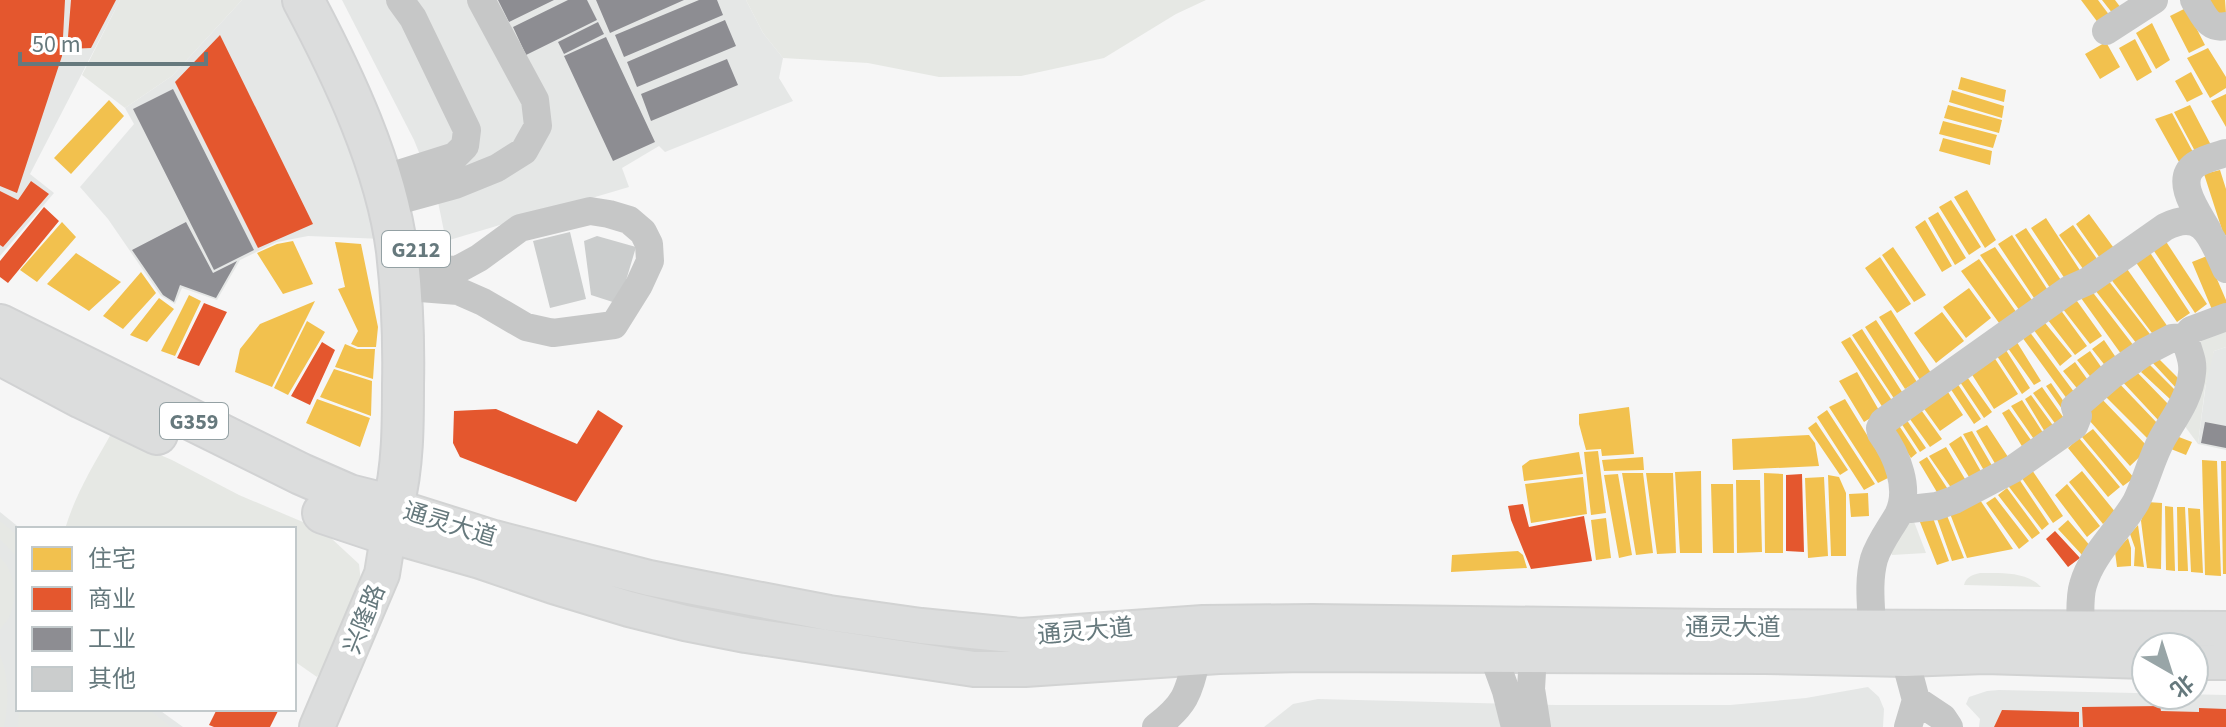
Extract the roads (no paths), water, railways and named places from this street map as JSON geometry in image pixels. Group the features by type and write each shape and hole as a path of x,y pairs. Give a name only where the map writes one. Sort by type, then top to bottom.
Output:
{"highway":[{"name":"G212","path":"303,0 363,127 397,249 403,320 403,524"},
{"name":"G212","path":"325,0 380,124 413,227 424,318 422,411 403,524"},
{"name":"通灵大道","path":"0,325 403,524"},
{"name":"通灵大道","path":"0,355 82,398 326,514 403,524"}],"main road":[{"name":"通灵大道","path":"403,524 494,538 649,578 845,615 1021,636 1203,623 1312,622 2226,629"},
{"name":"通灵大道","path":"403,524 480,561 568,591 671,619 746,635 974,669 1303,654 1905,659 1985,656 2130,661"},
{"name":"兴隆路","path":"317,727 403,524"},
{"name":"兴隆路","path":"334,727 390,600 403,524"}],"street":[{"path":"400,0 413,18 467,130 465,146 455,156 401,187"},
{"path":"401,187 455,185 497,168 524,151 538,126 535,100 481,0"},
{"path":"2106,31 2154,0"},
{"path":"2194,0 2208,24 2216,28 2226,26"},
{"path":"2219,248 2189,195 2186,177 2192,167 2226,153"},
{"path":"590,211 629,220 643,232 649,244 650,261 614,325 553,333 526,327 483,302 419,278 457,270 520,228 590,211"},
{"path":"1872,627 1870,585 1875,555 1902,507 1905,493 1904,481 1881,433 1883,422 2020,323 2070,289 2088,281 2165,227 2189,220 2219,248"},
{"path":"1902,507 1945,504 2013,469 2074,426 2078,416 2075,407 2126,364 2172,338 2185,337 2191,330 2226,317"},
{"path":"2080,628 2082,589 2090,567 2136,501 2161,441 2188,392 2193,370 2185,337"},
{"path":"1493,655 1515,727"},
{"path":"1533,655 1531,689 1537,727"},
{"path":"1156,727 1173,714 1185,699 1197,658"},
{"path":"1905,659 1912,714 1943,718 1949,727"}]}
